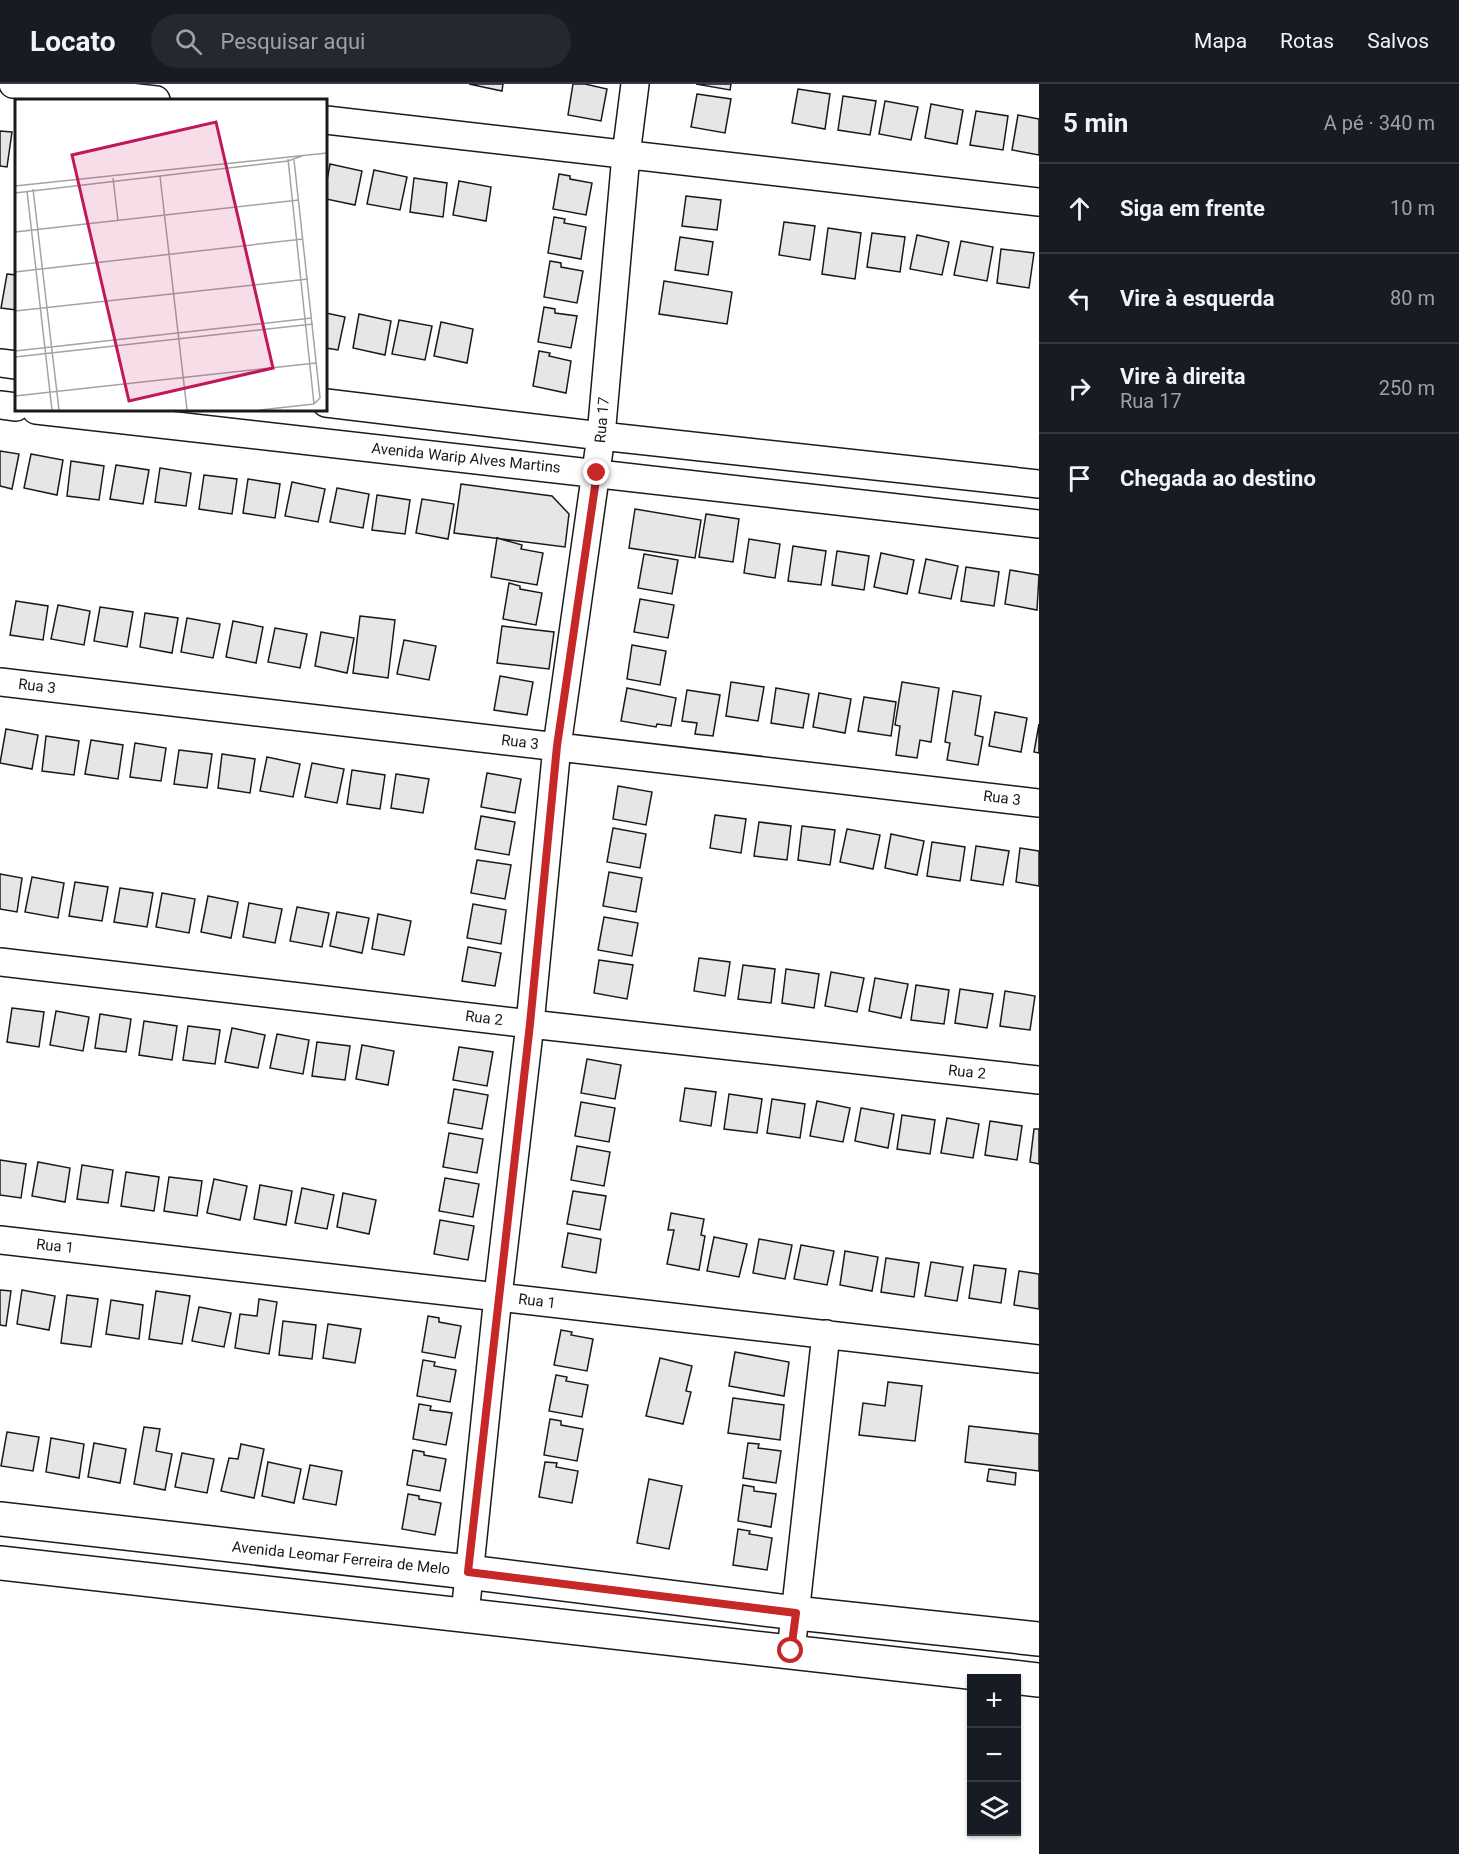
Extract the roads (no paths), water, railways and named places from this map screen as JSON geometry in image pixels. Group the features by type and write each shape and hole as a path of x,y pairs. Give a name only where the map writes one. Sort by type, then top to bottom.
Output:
{"street":[{"path":"13,84 147,99"},
{"name":"Rua 17","path":"465,1614 498,1296 530,1024 557,746 597,473 626,155 635,84"},
{"path":"327,120 1039,202"},
{"path":"0,363 15,365"},
{"path":"327,403 1039,484"},
{"path":"0,405 15,407"},
{"name":"Avenida Warip Alves Martins","path":"45,411 1039,524"},
{"name":"Rua 3","path":"0,682 1039,802"},
{"name":"Rua 2","path":"0,962 1039,1080"},
{"name":"Rua 1","path":"0,1240 1039,1359"},
{"path":"791,1651 826,1334"},
{"name":"Avenida Leomar Ferreira de Melo","path":"0,1519 468,1572 796,1613 1039,1639"},
{"path":"0,1563 1039,1680"}]}
